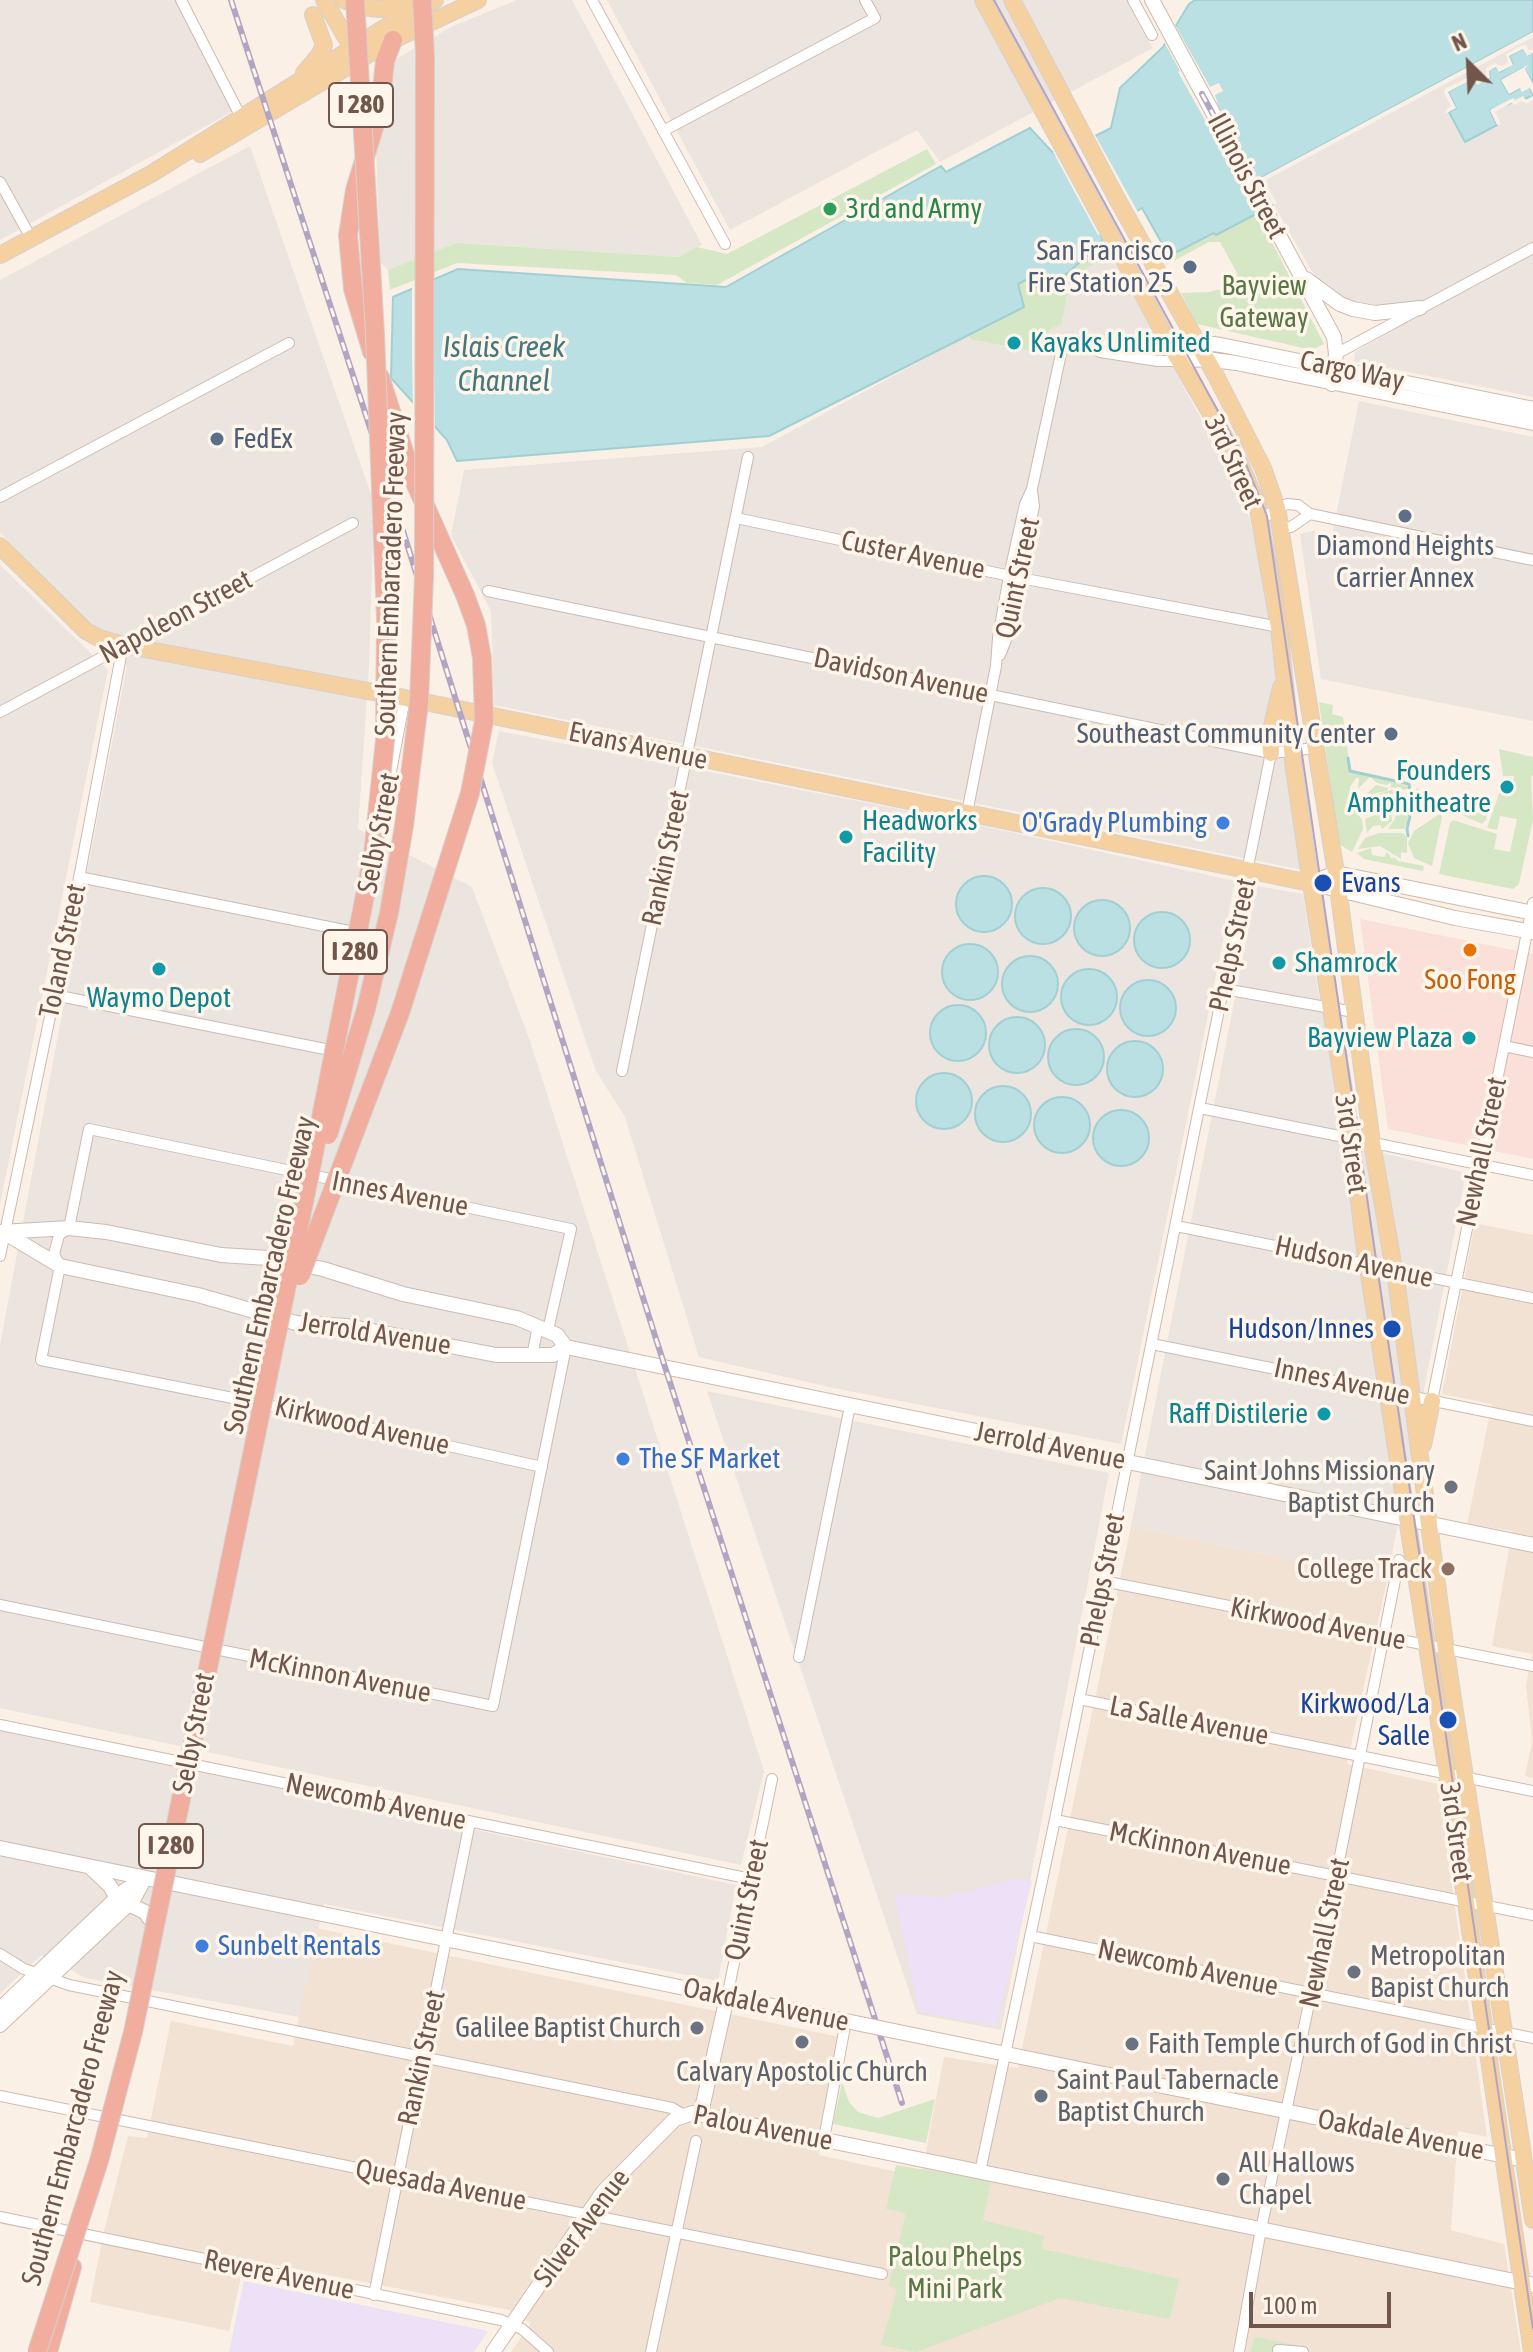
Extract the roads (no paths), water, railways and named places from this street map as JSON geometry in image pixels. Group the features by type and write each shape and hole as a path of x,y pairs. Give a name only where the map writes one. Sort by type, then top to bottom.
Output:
{"highway":[{"name":"Southern Embarcadero Freeway","path":"37,2352 99,2161 133,2032 373,855 385,740 386,633 375,334 355,0"},
{"name":"Southern Embarcadero Freeway","path":"37,2352 78,2241 117,2121 138,2034 308,1210 366,1009 389,913 415,743 422,660 425,55 421,0"},
{"path":"277,1356 304,1262 405,1000 470,793 484,721 483,669 476,625 412,476 353,289 348,255 350,213 380,108 385,61 393,40"},
{"path":"349,56 369,91 375,123"},
{"path":"48,2352 78,2241"}],"main road":[{"path":"293,87 324,45 305,0"},
{"path":"324,0 349,56"},
{"path":"344,0 360,7 380,9 403,7 421,0"},
{"path":"244,123 435,0"},
{"path":"0,255 151,174 195,158 293,87 349,56 393,40 478,0"},
{"name":"3rd Street","path":"983,0 1170,345 1240,463 1260,521 1279,627 1310,883 1351,1138 1406,1519 1504,2155 1528,2284 1532,2352"},
{"name":"3rd Street","path":"1012,0 1263,468 1282,528 1336,873 1372,1143 1394,1270 1484,1906 1529,2161 1533,2220"},
{"path":"313,15 349,56"},
{"name":"Evans Avenue","path":"0,546 86,631 123,645 405,698 1310,883"},
{"path":"1271,753 1270,735 1284,670"},
{"path":"1420,1458 1432,1401"},
{"path":"1399,1560 1409,1537"}],"street":[{"path":"181,0 244,123"},
{"path":"592,0 725,244"},
{"path":"663,131 875,18 865,0"},
{"path":"1133,0 1152,35"},
{"name":"Illinois Street","path":"1155,5 1334,337 1335,361"},
{"path":"0,182 31,238"},
{"path":"1332,384 1335,361 1420,308 1533,248"},
{"path":"1300,274 1340,304 1353,309 1375,313 1420,308"},
{"name":"Quint Street","path":"967,813 996,666 1006,640 1014,576 1034,506 1032,489 1060,355 1068,344 1083,341 1094,346"},
{"name":"Cargo Way","path":"1170,345 1197,342 1335,361 1533,409"},
{"path":"0,497 289,343"},
{"path":"1094,346 1103,344 1144,349 1170,345"},
{"path":"1094,346 1100,352 1179,361"},
{"name":"Cargo Way","path":"1179,361 1206,359 1533,423"},
{"name":"Rankin Street","path":"622,1071 748,457"},
{"path":"1260,521 1277,508 1287,504 1298,505 1310,514 1533,560"},
{"path":"1282,528 1291,527 1310,514"},
{"name":"Custer Avenue","path":"736,518 1279,627"},
{"name":"Napoleon Street","path":"0,712 353,523"},
{"name":"Davidson Avenue","path":"488,591 1271,753 1315,748"},
{"name":"Toland Street","path":"0,1256 2,1233 79,877 123,645"},
{"name":"Selby Street","path":"266,1390 405,698"},
{"name":"Phelps Street","path":"980,2172 1055,1820 1271,753"},
{"path":"1310,883 1336,873 1532,910"},
{"path":"79,877 359,933"},
{"name":"Evans Avenue","path":"1310,883 1455,918 1530,931"},
{"name":"Newhall Street","path":"1432,1401 1532,910"},
{"path":"1224,989 1354,1012"},
{"path":"54,995 335,1051"},
{"path":"1504,1046 1533,1052"},
{"path":"1200,1108 1533,1175"},
{"name":"Innes Avenue","path":"69,1228 89,1129 571,1229 543,1328"},
{"name":"Hudson Avenue","path":"1176,1226 1533,1298"},
{"path":"60,1266 54,1254 59,1235 69,1228"},
{"name":"Jerrold Avenue","path":"2,1233 69,1228 106,1232 221,1255 268,1258 348,1275 403,1294 517,1318 557,1335 566,1347 1533,1545"},
{"name":"Jerrold Avenue","path":"2,1233 60,1266 198,1295 280,1319 347,1326 496,1355 553,1355 566,1347"},
{"name":"Kirkwood Avenue","path":"60,1266 41,1360 263,1404 542,1467"},
{"path":"532,1356 543,1328"},
{"name":"Innes Avenue","path":"1152,1344 1533,1421"},
{"path":"542,1467 566,1347"},
{"path":"799,1657 850,1406"},
{"name":"Selby Street","path":"78,2241 114,2117 141,2000 261,1418"},
{"name":"McKinnon Avenue","path":"0,1605 493,1706 542,1467"},
{"name":"Newhall Street","path":"1239,2352 1261,2229 1288,2112 1399,1560"},
{"name":"Kirkwood Avenue","path":"1103,1581 1533,1666"},
{"name":"La Salle Avenue","path":"1079,1699 1533,1791"},
{"name":"Newcomb Avenue","path":"0,1725 751,1879"},
{"name":"Quint Street","path":"701,2113 772,1779"},
{"name":"McKinnon Avenue","path":"1055,1820 1533,1915"},
{"name":"Rankin Street","path":"374,2295 470,1822"},
{"name":"Oakdale Avenue","path":"0,1848 1529,2161"},
{"path":"89,1866 122,1901 145,1912 155,1926"},
{"path":"0,2025 43,1976 145,1878"},
{"name":"Newcomb Avenue","path":"1030,1936 1533,2038"},
{"name":"Palou Avenue","path":"0,1954 43,1976 141,2000 672,2108 684,2115 701,2113 1528,2284"},
{"path":"0,2009 43,1976"},
{"path":"824,2139 846,2021"},
{"name":"Quesada Avenue","path":"0,2096 882,2274"},
{"name":"Silver Avenue","path":"493,2352 603,2192 670,2124 684,2115"},
{"path":"652,2352 696,2141"},
{"name":"Revere Avenue","path":"0,2217 78,2241 512,2323 548,2352"},
{"path":"1278,2350 1303,2352"}],"water":[{"name":"Islais Creek Channel","path":"1195,0 1533,0 1533,32 1259,179 1273,205 1169,256 1142,208 1101,234 1103,242 1063,277 1040,290 1028,279 1018,284 1024,307 769,436 457,461 447,440 391,378 393,297 458,269 726,287 941,166 946,172 1030,128 1056,156 1111,128 1120,88 1163,47 1189,4"},
{"path":"1524,48 1527,55 1533,53 1533,84 1524,68 1501,80 1509,94 1520,88 1530,88 1533,96 1490,110 1497,125 1465,142 1449,112 1456,108 1448,92 1473,78 1476,84 1490,78 1489,70 1497,67 1500,72 1513,64 1509,56"},
{"path":"984,876 1004,884 1012,904 1004,924 984,932 964,924 956,904 964,884"},
{"path":"1043,888 1063,896 1071,916 1063,936 1043,944 1023,936 1015,916 1023,896"},
{"path":"1102,900 1122,908 1130,928 1122,948 1102,956 1082,948 1074,928 1082,908"},
{"path":"1162,912 1182,920 1190,940 1182,960 1162,968 1142,960 1134,940 1142,920"},
{"path":"970,944 990,952 998,972 990,992 970,1000 950,992 942,972 950,952"},
{"path":"1030,956 1050,964 1058,984 1050,1004 1030,1012 1010,1004 1002,984 1010,964"},
{"path":"1089,969 1109,977 1117,997 1109,1017 1089,1025 1069,1017 1061,997 1069,977"},
{"path":"1148,980 1168,988 1176,1008 1168,1028 1148,1036 1128,1028 1120,1008 1128,988"},
{"path":"958,1005 978,1013 986,1033 978,1053 958,1061 938,1053 930,1033 938,1013"},
{"path":"1017,1017 1037,1025 1045,1045 1037,1065 1017,1073 997,1065 989,1045 997,1025"},
{"path":"1076,1029 1096,1037 1104,1057 1096,1077 1076,1085 1056,1077 1048,1057 1056,1037"},
{"path":"1135,1041 1155,1049 1163,1069 1155,1089 1135,1097 1115,1089 1107,1069 1115,1049"},
{"path":"944,1073 964,1081 972,1101 964,1121 944,1129 924,1121 916,1101 924,1081"},
{"path":"1003,1086 1023,1094 1031,1114 1023,1134 1003,1142 983,1134 975,1114 983,1094"},
{"path":"1062,1097 1082,1105 1090,1125 1082,1145 1062,1153 1042,1145 1034,1125 1042,1105"},
{"path":"1121,1110 1141,1118 1149,1138 1141,1158 1121,1166 1101,1158 1093,1138 1101,1118"}],"waterway":[{"path":"1348,758 1350,771 1409,784 1410,792 1405,806 1410,816 1408,836"}],"tram line":[{"path":"994,0 1244,459 1267,516 1533,2329"}],"railway":[{"path":"231,0 387,480 656,1339 902,2103"},
{"path":"1202,94 1220,127"}],"place":[{"name":"3rd and Army","path":"830,209"},
{"name":"San Francisco Fire Station 25","path":"1190,267"},
{"name":"Kayaks Unlimited","path":"1014,343"},
{"name":"FedEx","path":"217,439"},
{"name":"Diamond Heights Carrier Annex","path":"1405,516"},
{"name":"Southeast Community Center","path":"1391,734"},
{"name":"Founders Amphitheatre","path":"1507,787"},
{"name":"O'Grady Plumbing","path":"1223,823"},
{"name":"Headworks Facility","path":"846,837"},
{"name":"Evans","path":"1323,883"},
{"name":"Soo Fong","path":"1470,950"},
{"name":"Shamrock","path":"1279,963"},
{"name":"Waymo Depot","path":"159,969"},
{"name":"Bayview Plaza","path":"1469,1038"},
{"name":"Hudson/Innes","path":"1392,1329"},
{"name":"Raff Distilerie","path":"1324,1414"},
{"name":"The SF Market","path":"623,1459"},
{"name":"Saint Johns Missionary Baptist Church","path":"1451,1487"},
{"name":"College Track","path":"1448,1569"},
{"name":"Kirkwood/La Salle","path":"1448,1720"},
{"name":"Sunbelt Rentals","path":"202,1946"},
{"name":"Metropolitan Bapist Church","path":"1354,1972"},
{"name":"Galilee Baptist Church","path":"697,2028"},
{"name":"Calvary Apostolic Church","path":"802,2042"},
{"name":"Faith Temple Church of God in Christ","path":"1132,2044"},
{"name":"Saint Paul Tabernacle Baptist Church","path":"1041,2096"},
{"name":"All Hallows Chapel","path":"1223,2179"}],"park label":[{"name":"Bayview Gateway","path":"1264,302"},
{"name":"Palou Phelps Mini Park","path":"955,2273"}]}
